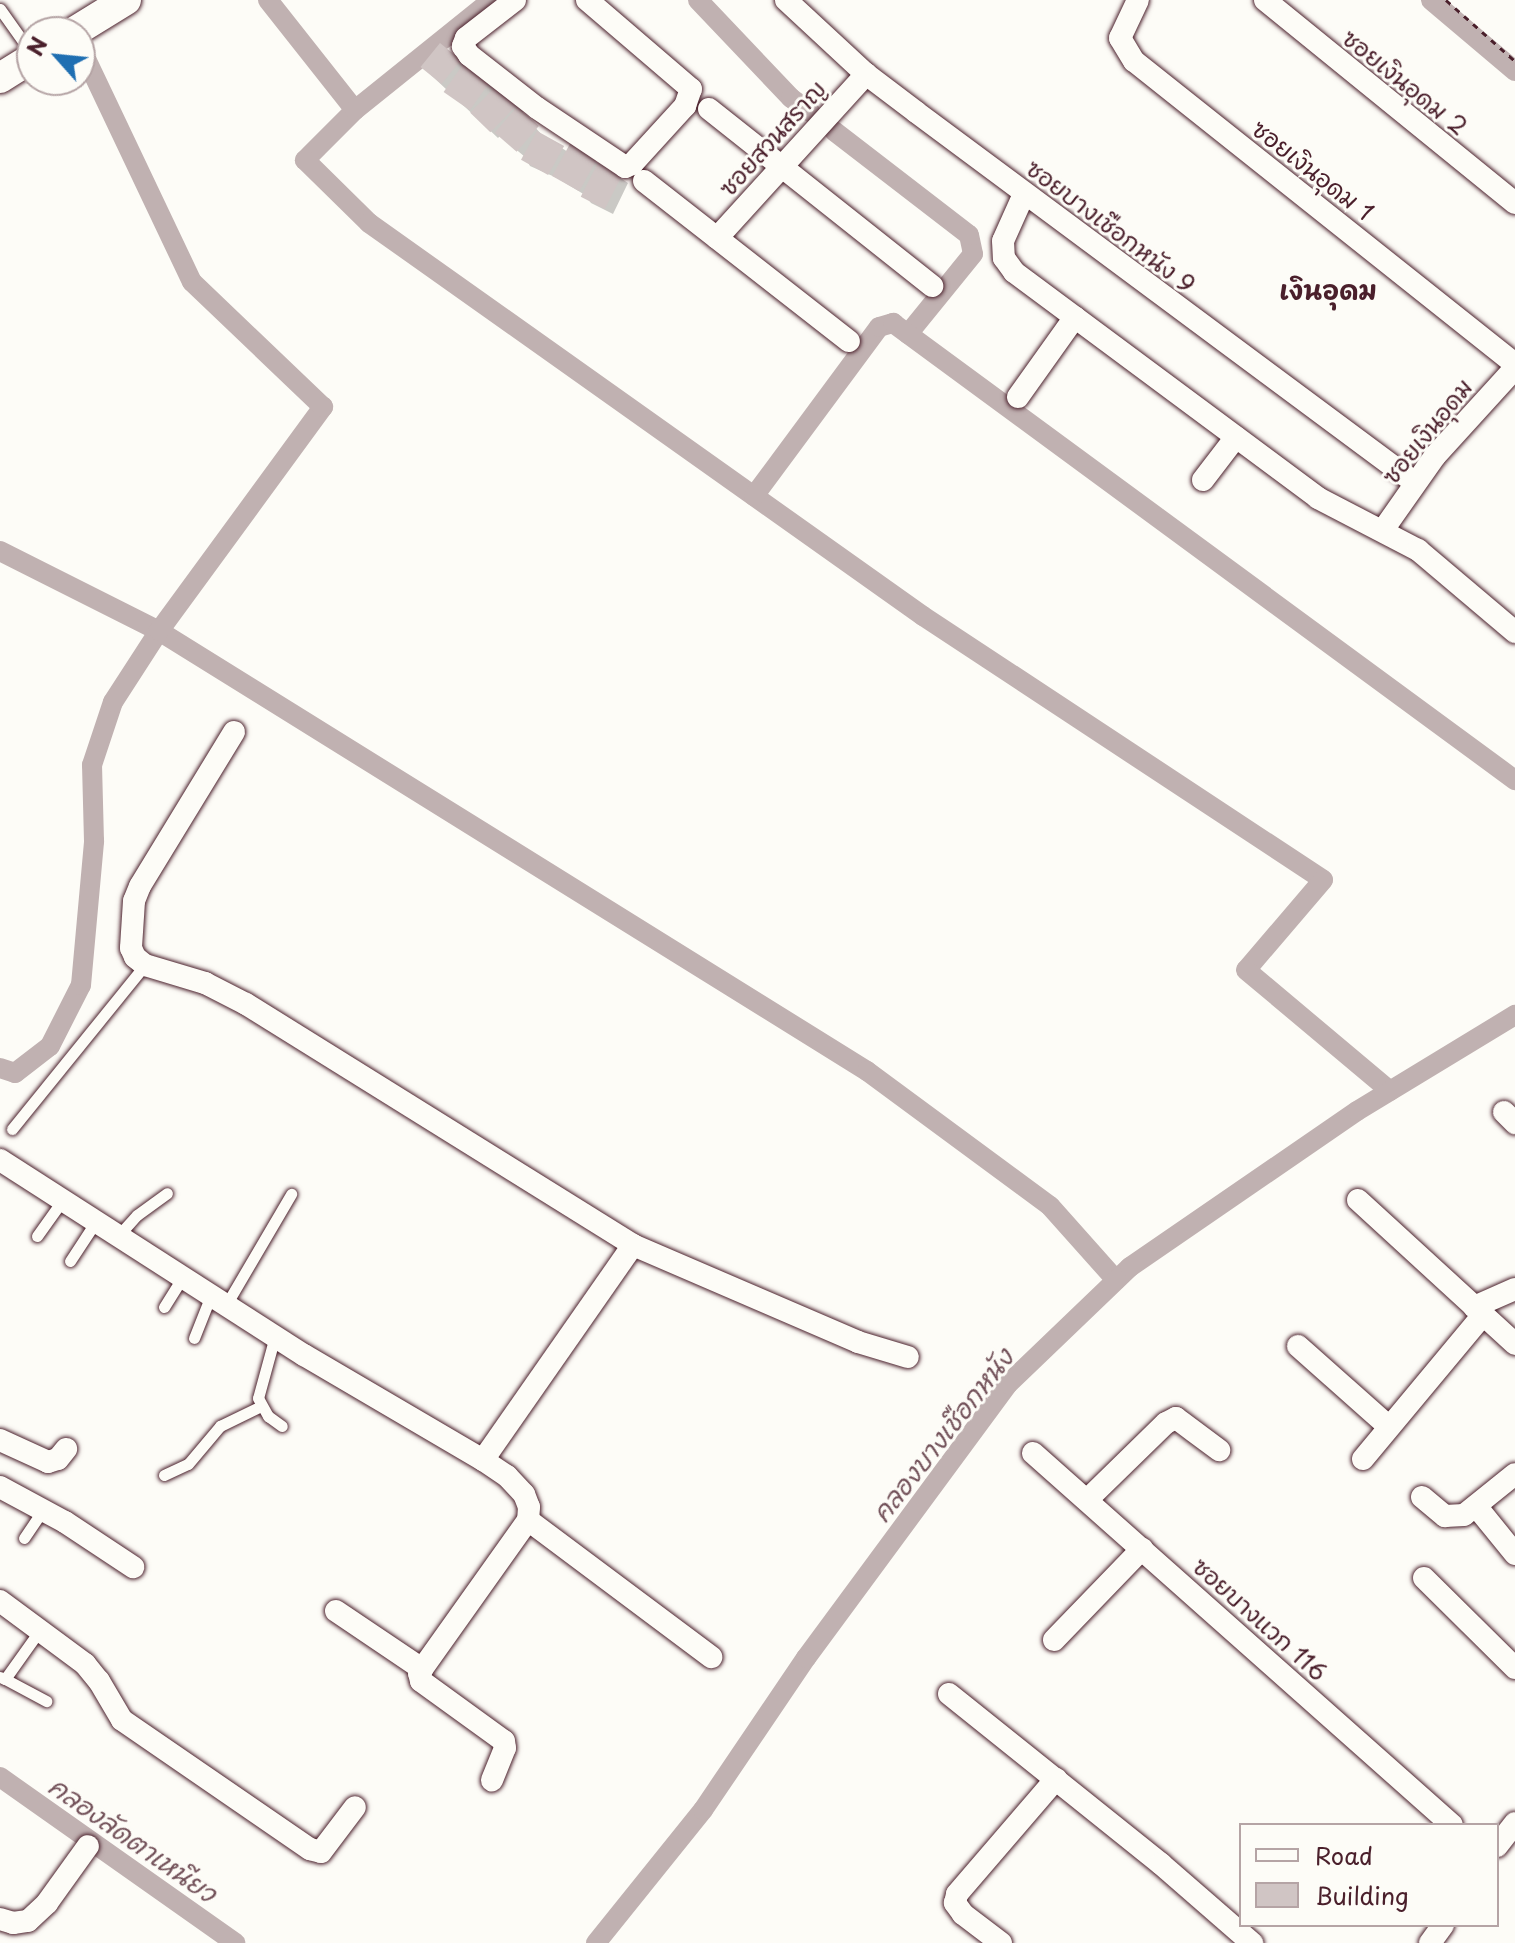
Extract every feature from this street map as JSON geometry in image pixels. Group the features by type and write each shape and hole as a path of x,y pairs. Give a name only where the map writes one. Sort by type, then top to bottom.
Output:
{"street":[{"path":"96,18 126,0"},
{"path":"515,0 472,33 463,46 469,55 537,108 625,167 632,164 685,106 691,89 587,0"},
{"name":"ซอยบางเชือกหนัง 9","path":"786,0 866,74 1414,482"},
{"name":"ซอยเงินอุดม 1","path":"1138,0 1120,38 1134,61 1515,366"},
{"name":"ซอยเงินอุดม 2","path":"1265,0 1515,203"},
{"name":"ซอยสวนสราญ","path":"717,238 866,74"},
{"path":"709,109 932,286"},
{"path":"644,181 849,341"},
{"path":"1024,194 1003,241 1004,258 1014,272 1318,498 1418,550 1515,632"},
{"path":"1018,397 1075,317"},
{"name":"ซอยเงินอุดม","path":"1383,530 1414,482 1515,366"},
{"path":"1203,480 1236,437"},
{"path":"234,732 140,886 134,901 131,948 135,957 145,965 191,977 246,1004 633,1245 858,1342 908,1357"},
{"path":"0,1160 275,1336 483,1460 507,1476 524,1494 529,1507 528,1520 422,1669 421,1681 504,1741 505,1748 492,1780"},
{"path":"1358,1200 1515,1344"},
{"path":"483,1460 633,1245"},
{"path":"1363,1459 1479,1311 1515,1289"},
{"path":"1298,1346 1388,1426"},
{"path":"1087,1500 1166,1423 1176,1418 1219,1450"},
{"path":"0,1440 48,1462 58,1459 66,1449"},
{"name":"ซอยบางแวก 116","path":"1033,1453 1450,1823"},
{"path":"1422,1497 1445,1516 1464,1515 1515,1474"},
{"path":"0,1487 43,1510 133,1567"},
{"path":"1476,1506 1515,1554"},
{"path":"528,1520 711,1657"},
{"path":"1054,1640 1142,1549"},
{"path":"1424,1578 1515,1668"},
{"path":"0,1601 85,1664 122,1720 310,1849 321,1852 355,1807"},
{"path":"336,1611 422,1669"},
{"path":"949,1694 1252,1943"},
{"path":"1001,1943 963,1914 955,1903 957,1894 1056,1779"},
{"path":"1499,1843 1515,1823"},
{"path":"0,1919 13,1923 28,1921 47,1903 88,1846"}],"lane":[{"path":"0,9 16,32"},
{"path":"12,1129 145,965"},
{"path":"117,1237 137,1215 167,1193"},
{"path":"194,1338 291,1194"},
{"path":"37,1236 62,1201"},
{"path":"70,1261 95,1223"},
{"path":"164,1307 183,1277"},
{"path":"275,1336 260,1382 261,1406 282,1426"},
{"path":"164,1475 188,1464 220,1426 261,1406"},
{"path":"24,1538 43,1510"},
{"path":"40,1630 2,1678 46,1701"}],"path":[{"path":"1446,0 1515,61"}],"building":[{"path":"440,43 461,60 441,84 420,67"},
{"path":"466,60 492,78 470,110 444,92"},
{"path":"498,84 518,103 490,132 470,113"},
{"path":"517,107 539,126 517,152 495,133"},
{"path":"537,131 564,146 548,175 521,160"},
{"path":"571,142 598,157 579,191 552,176"},
{"path":"598,163 622,175 605,209 581,197"}],"waterway":[{"path":"268,0 355,110 305,160 369,223 923,616 1323,880 1246,970 1390,1091"},
{"path":"355,110 492,0"},
{"path":"698,0 791,98 810,112"},
{"path":"1431,0 1515,71"},
{"path":"0,1068 15,1073 50,1046 81,985 94,841 92,765 113,702 159,631 323,407 192,282 96,80"},
{"path":"834,131 969,235 973,254 908,334"},
{"path":"754,496 879,327 893,323 1515,780"},
{"path":"0,551 159,631 867,1071 1050,1206 1116,1280"},
{"name":"คลองบางเชือกหนัง","path":"596,1943 703,1810 806,1658 1008,1384 1130,1267 1357,1111 1515,1015"},
{"name":"คลองลัดตาเหนียว","path":"0,1777 235,1943"}],"district":[{"name":"เงินอุดม","path":"1328,290"}]}
